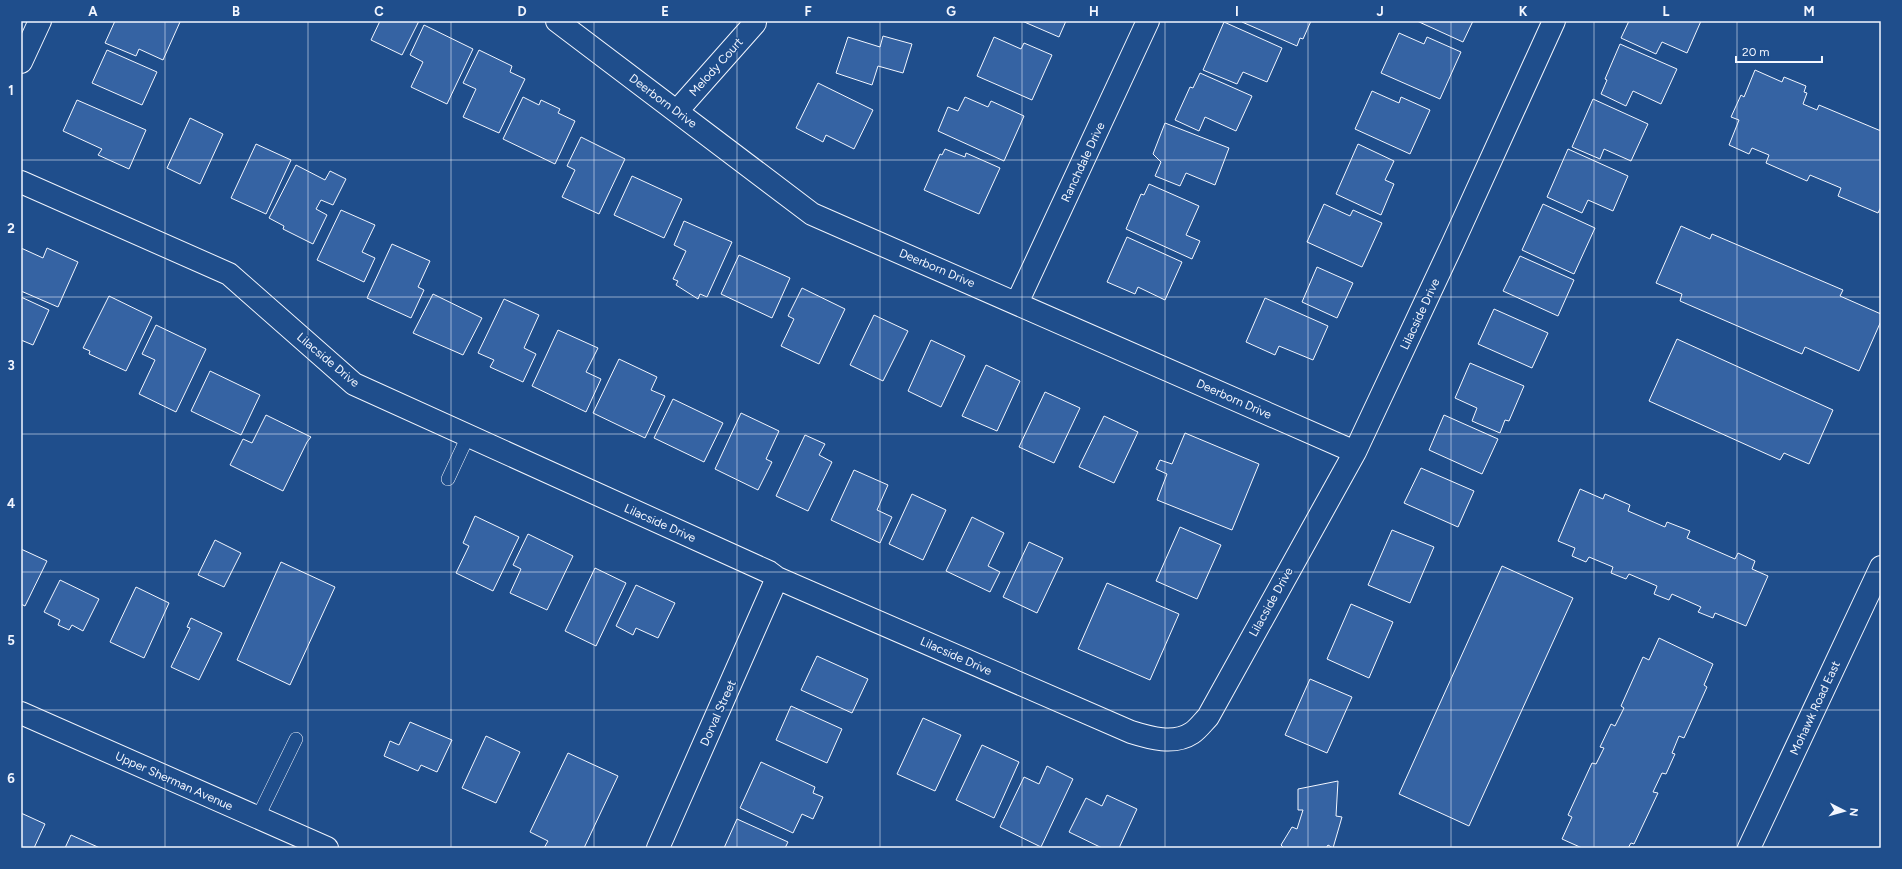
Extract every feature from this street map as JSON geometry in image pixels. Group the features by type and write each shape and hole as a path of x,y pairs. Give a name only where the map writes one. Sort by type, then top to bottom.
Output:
{"street":[{"path":"21,62 40,21"},
{"name":"Deerborn Drive","path":"557,21 812,214 1355,452"},
{"name":"Ranchdale Drive","path":"1018,303 1148,21"},
{"name":"Lilacside Drive","path":"21,182 229,274 354,384 769,572 777,578 1131,732 1153,738 1172,740 1192,733 1208,717 1355,452 1457,235 1554,21"},
{"name":"Melody Court","path":"677,111 755,23"},
{"name":"Mohawk Road East","path":"1749,848 1881,567"},
{"name":"Dorval Street","path":"658,848 777,578"},
{"name":"Upper Sherman Avenue","path":"21,713 323,847"}],"lane":[{"path":"448,479 468,436"},
{"path":"257,818 296,739"}],"building":[{"path":"115,21 180,22 163,60 139,49 136,56 105,43"},
{"path":"380,21 419,21 402,55 371,40"},
{"path":"1022,21 1066,21 1059,37"},
{"path":"1242,21 1311,21 1303,39 1300,38 1297,46"},
{"path":"1417,21 1473,21 1463,42"},
{"path":"1629,21 1701,21 1687,53 1662,42 1656,54 1621,38"},
{"path":"1224,22 1282,48 1267,82 1243,72 1237,84 1203,70"},
{"path":"424,25 473,49 447,104 411,87 423,62 410,55"},
{"path":"1399,33 1424,44 1427,37 1461,52 1440,99 1381,73"},
{"path":"883,36 912,44 903,73 878,66 872,85 836,73 848,37 880,47"},
{"path":"994,37 1021,49 1024,43 1052,55 1032,100 977,76"},
{"path":"1620,44 1677,69 1661,104 1633,91 1626,106 1601,94 1607,80 1605,79"},
{"path":"107,50 157,72 142,105 92,83"},
{"path":"479,50 512,66 510,72 525,79 499,133 463,117 476,89 463,83"},
{"path":"1755,70 1782,82 1784,77 1806,86 1804,92 1807,93 1803,104 1817,110 1819,105 1881,131 1881,207 1878,213 1838,196 1841,188 1810,175 1807,181 1766,163 1769,155 1752,148 1749,154 1729,145 1739,120 1731,117 1741,95 1744,97"},
{"path":"1200,73 1252,96 1236,131 1205,117 1199,131 1175,120 1190,87 1193,88"},
{"path":"818,83 873,110 854,149 826,135 823,142 796,128"},
{"path":"1372,91 1399,103 1401,97 1430,110 1410,154 1355,129"},
{"path":"523,97 539,105 541,100 560,109 558,113 575,121 555,164 503,139"},
{"path":"965,97 988,107 991,101 1024,116 1004,161 938,131 948,107 958,111"},
{"path":"1593,99 1648,124 1631,161 1604,149 1600,159 1572,147"},
{"path":"77,100 146,130 129,169 98,155 102,149 63,131"},
{"path":"190,118 223,134 200,184 167,168"},
{"path":"1165,123 1229,148 1215,185 1186,173 1180,186 1155,176 1161,162 1153,154"},
{"path":"581,137 625,159 599,214 562,197 575,170 567,166"},
{"path":"256,144 291,160 266,214 231,198"},
{"path":"1358,144 1394,161 1385,180 1394,184 1381,215 1336,194"},
{"path":"945,149 965,157 966,153 1000,168 979,214 924,190 940,154 942,155"},
{"path":"1568,149 1628,176 1613,211 1588,200 1582,213 1547,197"},
{"path":"296,165 325,180 330,171 346,179 333,205 321,200 316,209 327,215 313,244 283,229 284,226 269,218"},
{"path":"632,176 682,199 664,238 614,215"},
{"path":"1149,184 1199,206 1186,235 1200,241 1192,259 1126,229 1141,194 1144,195"},
{"path":"1324,204 1350,216 1353,210 1382,223 1362,267 1307,242"},
{"path":"1543,204 1595,228 1574,274 1522,250"},
{"path":"341,210 375,225 362,252 375,258 364,282 317,260"},
{"path":"684,221 732,242 707,297 700,294 698,299 676,285 678,281 673,279 686,251 674,245"},
{"path":"1681,226 1710,239 1712,234 1843,290 1840,296 1881,314 1881,321 1859,371 1805,347 1802,354 1680,301 1682,294 1656,283"},
{"path":"1127,237 1182,262 1165,300 1138,287 1135,294 1107,282"},
{"path":"392,244 430,261 418,287 424,290 411,318 367,298"},
{"path":"21,248 43,258 47,248 78,262 58,307 21,291"},
{"path":"739,255 790,278 772,318 721,294"},
{"path":"1520,256 1574,280 1558,316 1503,291"},
{"path":"1317,267 1353,283 1337,318 1302,302"},
{"path":"802,288 845,309 819,364 781,346 794,319 788,316"},
{"path":"433,294 482,318 463,355 413,333"},
{"path":"109,296 152,317 126,371 89,354 90,351 83,348"},
{"path":"21,297 49,310 33,345 21,340"},
{"path":"1265,298 1328,326 1313,360 1279,346 1275,355 1246,342"},
{"path":"504,299 539,315 524,348 536,354 523,382 490,367 494,360 478,353"},
{"path":"1494,309 1548,333 1532,368 1478,344"},
{"path":"874,315 908,331 883,381 850,365"},
{"path":"156,325 206,349 176,412 139,394 155,360 142,354"},
{"path":"558,330 598,348 586,372 601,379 586,412 532,386"},
{"path":"1677,339 1833,410 1809,464 1784,453 1780,460 1649,401"},
{"path":"931,340 965,356 941,407 908,391"},
{"path":"619,359 657,377 651,390 665,396 645,438 593,413"},
{"path":"1470,363 1524,386 1509,421 1505,420 1500,433 1472,421 1477,408 1455,398"},
{"path":"986,365 1020,381 997,431 962,416"},
{"path":"210,371 260,395 241,435 191,411"},
{"path":"1045,392 1080,408 1054,463 1019,447"},
{"path":"673,399 723,423 704,462 654,438"},
{"path":"741,413 779,431 766,459 772,462 758,490 715,469"},
{"path":"266,415 311,437 307,442 283,491 230,465 243,439 252,443"},
{"path":"1444,415 1498,439 1482,474 1429,450"},
{"path":"1104,416 1138,432 1114,483 1079,467"},
{"path":"1185,433 1259,464 1232,530 1157,500 1167,474 1156,469 1160,460 1172,464"},
{"path":"805,435 825,444 819,455 832,462 808,511 776,496"},
{"path":"1421,468 1474,491 1458,527 1404,503"},
{"path":"854,470 888,485 877,510 892,517 880,543 831,520"},
{"path":"1580,489 1603,499 1605,494 1630,505 1628,511 1665,527 1667,522 1690,531 1687,538 1735,559 1738,553 1755,561 1752,569 1768,576 1746,626 1715,613 1713,618 1698,612 1701,607 1672,594 1669,600 1654,594 1657,586 1629,574 1626,579 1611,573 1613,567 1589,557 1586,562 1572,556 1575,548 1558,541"},
{"path":"912,494 946,510 923,560 889,544"},
{"path":"475,516 519,537 493,591 456,573 469,546 463,543"},
{"path":"972,517 1004,533 988,566 1000,572 990,592 946,571"},
{"path":"1180,527 1221,545 1197,599 1156,581"},
{"path":"1392,530 1434,547 1410,603 1368,585"},
{"path":"528,534 573,556 547,610 510,593 521,569 513,565"},
{"path":"215,540 241,553 224,587 198,575"},
{"path":"1029,542 1063,558 1037,613 1003,597"},
{"path":"21,549 47,561 25,606 21,604"},
{"path":"281,562 335,587 290,685 237,660"},
{"path":"1502,566 1573,598 1469,826 1399,794"},
{"path":"595,568 626,583 596,646 565,631"},
{"path":"60,580 99,599 83,631 72,625 69,630 58,625 60,620 44,612"},
{"path":"1107,583 1179,614 1150,680 1078,649"},
{"path":"636,585 675,603 658,638 636,628 633,635 616,626"},
{"path":"136,587 169,603 144,658 110,642"},
{"path":"1351,604 1393,622 1369,678 1327,659"},
{"path":"191,618 222,633 199,680 171,667 190,628 187,627"},
{"path":"1659,638 1713,664 1704,685 1707,687 1684,738 1679,736 1672,753 1675,754 1666,774 1662,773 1653,792 1658,793 1634,844 1631,843 1628,848 1582,848 1562,839 1572,817 1568,815 1592,763 1596,764 1604,748 1600,747 1611,724 1615,726 1624,708 1621,706 1643,657 1649,660"},
{"path":"817,656 868,679 852,713 801,690"},
{"path":"1310,679 1352,697 1327,753 1285,735"},
{"path":"791,706 842,729 827,763 776,740"},
{"path":"923,718 961,735 935,791 897,774"},
{"path":"410,722 452,740 437,772 421,765 418,771 384,756 390,741 399,745"},
{"path":"486,736 520,752 496,803 462,788"},
{"path":"982,745 1019,762 994,818 956,800"},
{"path":"568,753 618,776 584,848 544,848 548,841 530,832"},
{"path":"761,762 815,787 813,793 823,797 813,819 802,814 793,833 740,808"},
{"path":"1047,766 1073,779 1041,847 1000,827 1024,777 1039,784"},
{"path":"1338,781 1336,816 1342,817 1333,848 1328,845 1326,848 1284,848 1281,845 1292,827 1297,829 1303,810 1298,810 1298,789"},
{"path":"1107,795 1137,809 1119,848 1102,848 1069,832 1086,798 1102,806"},
{"path":"21,813 45,824 34,848 21,848"},
{"path":"737,819 788,842 785,848 724,848"},
{"path":"71,835 100,848 65,848"}]}
